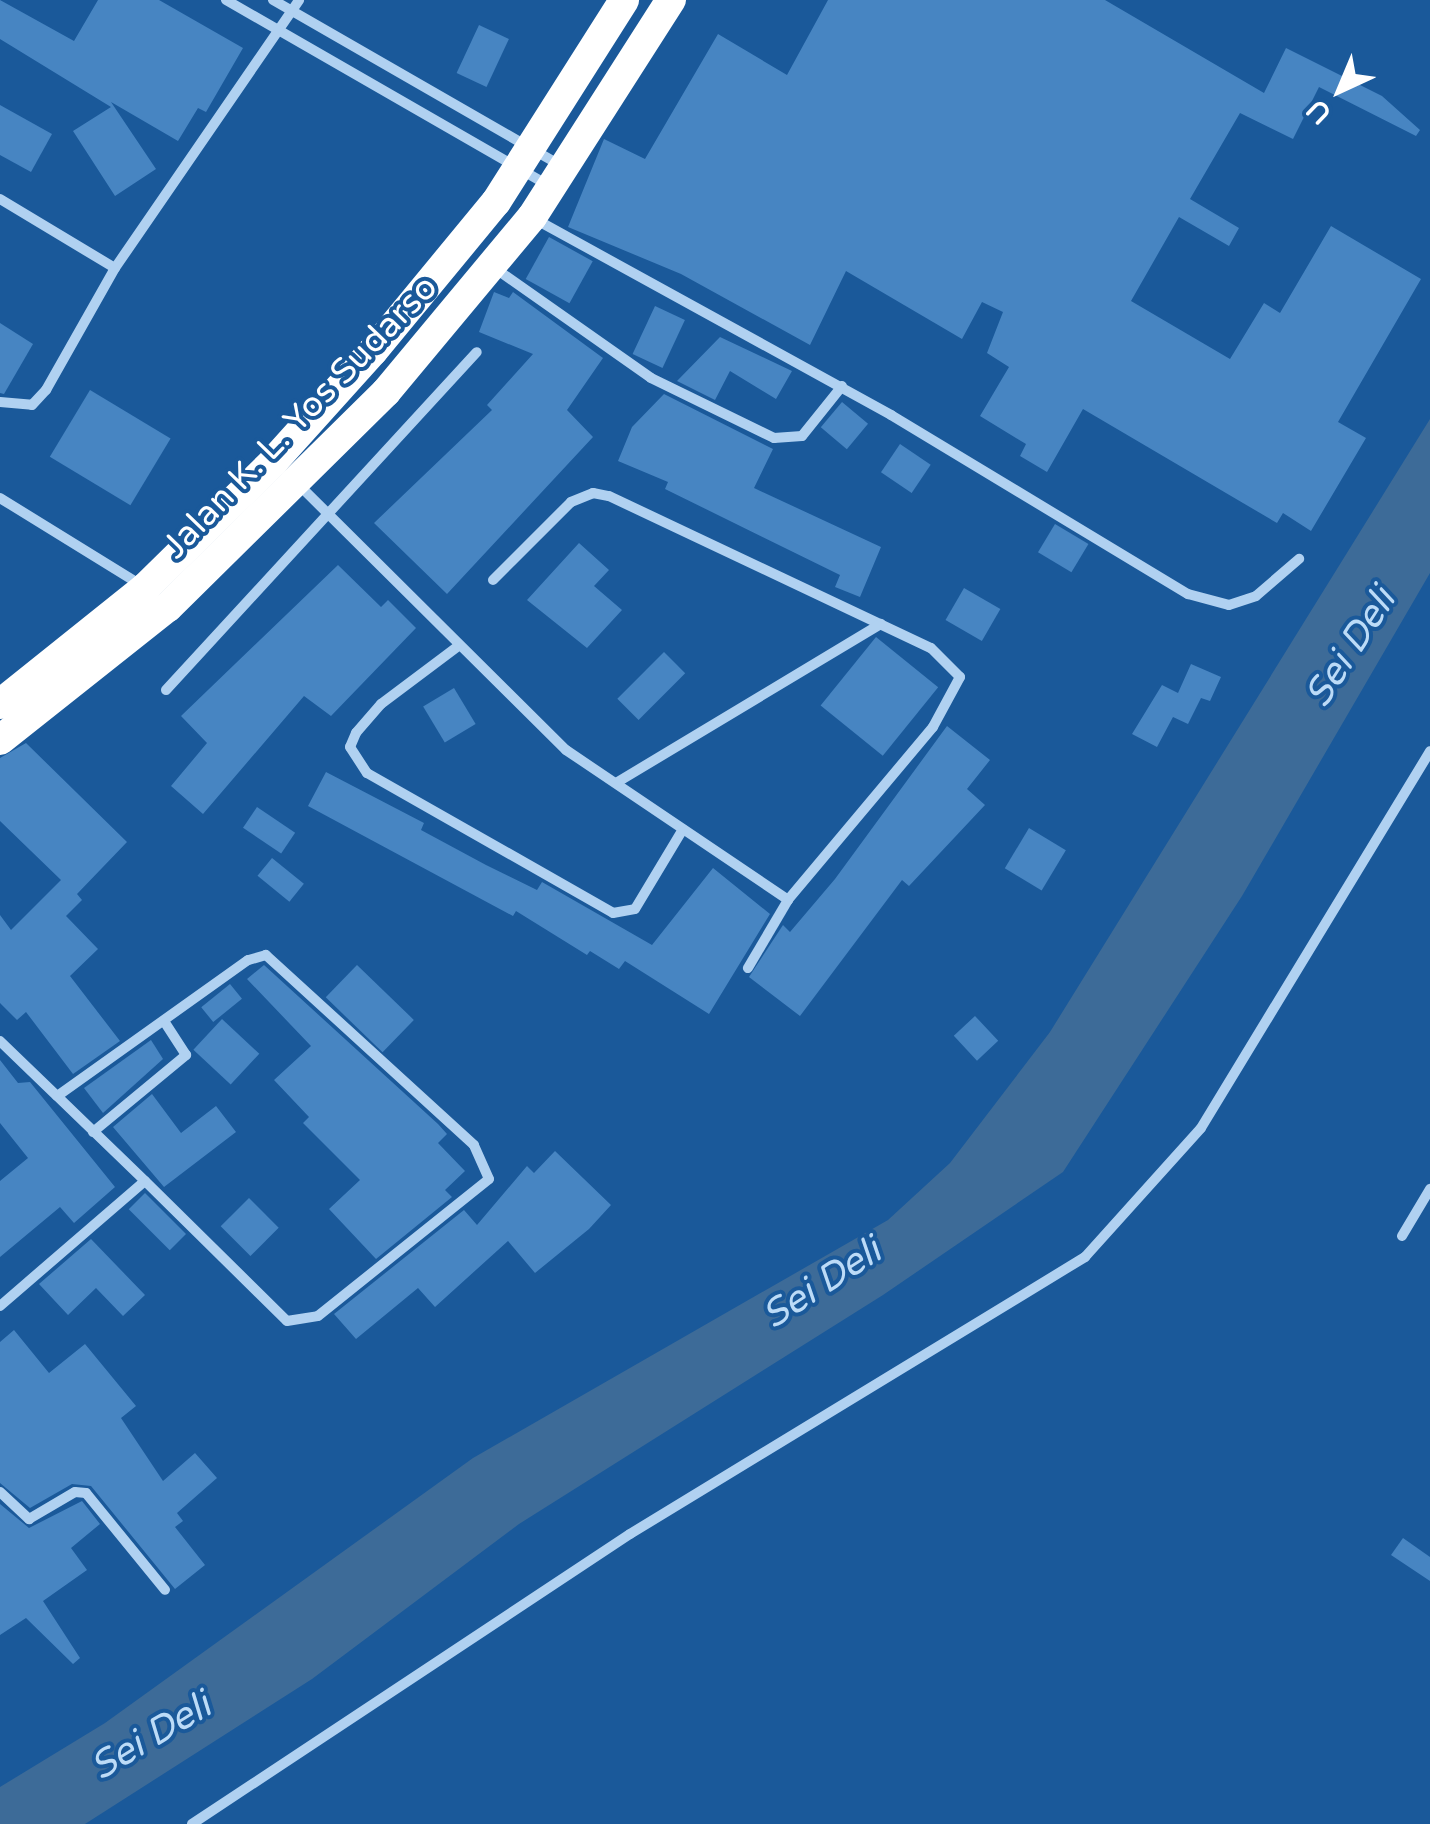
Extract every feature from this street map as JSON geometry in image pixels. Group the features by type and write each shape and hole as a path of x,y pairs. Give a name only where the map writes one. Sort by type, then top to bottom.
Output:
{"highway":[{"name":"Jalan K. L. Yos Sudarso","path":"0,704 156,597 440,273 525,158 624,0"},
{"name":"Jalan K. L. Yos Sudarso","path":"0,740 156,597 296,482 502,273 532,217 671,0"}],"street":[{"path":"226,0 559,177"},
{"path":"273,0 296,6 559,177"},
{"path":"0,402 32,405 46,390 115,268 296,6"},
{"path":"0,199 115,268"},
{"path":"532,217 842,386 1211,604 1256,596 1299,559"},
{"path":"502,273 651,378 774,438 802,436 842,386"},
{"path":"166,690 477,352"},
{"path":"296,482 457,648 566,750 788,900"},
{"path":"493,580 572,502 593,493 629,503 881,624 946,660 960,677 959,686 934,727 788,900 748,968"},
{"path":"0,498 156,597"},
{"path":"616,783 881,624"},
{"path":"457,648 382,704 356,733 350,748 368,773 613,913 636,909 683,829"},
{"path":"192,1824 630,1534 1085,1257 1202,1128 1430,751"},
{"path":"0,1041 56,1096 146,1180 278,1314 297,1324 318,1316 490,1179 474,1146 370,1056 273,958 248,960 56,1096"},
{"path":"94,1132 186,1054 164,1021"},
{"path":"0,1306 146,1180"},
{"path":"1402,1236 1430,1189"},
{"path":"0,1492 29,1519 75,1492 86,1493 165,1590"}],"water":[{"name":"Sei Deli","path":"1430,419 1430,573 1242,896 1063,1172 883,1295 519,1524 312,1679 85,1824 0,1824 0,1787 105,1723 473,1458 888,1220 950,1163 1050,1032"}],"building":[{"path":"0,0 74,41 98,0 159,0 243,48 206,112 198,108 178,141 111,102 156,169 115,196 73,131 111,107 0,39"},
{"path":"828,0 1105,0 1264,93 1286,48 1382,96 1420,130 1416,136 1319,87 1293,139 1240,113 1190,199 1239,228 1229,246 1179,217 1131,301 1230,359 1264,303 1280,313 1331,226 1421,279 1338,422 1366,438 1311,531 1283,513 1277,523 1083,409 1047,472 1020,456 1026,444 980,416 1009,367 987,353 1003,312 982,302 962,339 846,271 810,345 681,274 568,227 604,139 645,159 718,34 787,75"},
{"path":"479,25 509,39 487,87 457,73"},
{"path":"0,105 52,134 31,172 0,155"},
{"path":"549,237 593,261 569,303 526,279"},
{"path":"494,292 509,298 513,292 603,358 567,410 593,437 447,594 374,523 492,410 487,405 533,354 479,332"},
{"path":"655,306 685,320 663,368 633,354"},
{"path":"0,323 33,344 4,394 0,393"},
{"path":"720,337 792,371 776,399 730,371 715,400 677,381"},
{"path":"90,390 171,438 130,505 50,457"},
{"path":"664,394 773,449 754,488 881,547 860,597 835,587 840,575 665,489 668,482 618,461 632,427"},
{"path":"842,402 868,424 847,449 821,427"},
{"path":"900,444 931,465 912,493 881,472"},
{"path":"1055,524 1088,544 1071,572 1038,552"},
{"path":"579,543 609,570 594,586 622,610 587,648 527,600"},
{"path":"338,565 381,607 388,600 416,628 331,716 304,696 203,814 171,786 207,743 181,716"},
{"path":"964,588 1000,609 982,641 946,620"},
{"path":"876,637 938,687 883,756 821,705"},
{"path":"664,652 685,673 639,720 617,699"},
{"path":"1191,664 1221,677 1210,701 1201,698 1188,724 1173,717 1157,747 1132,734 1162,685 1178,693"},
{"path":"454,688 476,724 445,743 423,707"},
{"path":"947,726 990,760 967,789 985,805 909,886 902,880 800,1016 749,977 783,925 790,932 835,879"},
{"path":"26,743 127,842 77,894 82,900 66,916 98,949 70,976 120,1041 73,1074 26,1012 17,1020 0,1003 0,915 11,930 61,880 0,821 0,758"},
{"path":"326,772 424,823 421,830 486,865 537,890 542,882 652,945 713,868 770,914 709,1014 625,961 619,969 590,951 587,955 516,911 513,916 308,806"},
{"path":"257,807 295,833 281,853 243,828"},
{"path":"1029,828 1066,850 1042,890 1005,868"},
{"path":"272,858 304,884 289,902 258,876"},
{"path":"264,965 438,1124 447,1134 438,1143 465,1171 445,1190 452,1197 376,1259 329,1209 360,1180 303,1123 309,1117 274,1080 311,1046 247,979"},
{"path":"357,965 414,1020 383,1052 326,997"},
{"path":"230,984 242,999 213,1022 201,1007"},
{"path":"975,1016 998,1041 977,1061 954,1036"},
{"path":"222,1019 259,1054 231,1084 193,1050"},
{"path":"151,1040 163,1059 103,1113 84,1088"},
{"path":"0,1060 18,1083 30,1082 115,1187 74,1223 60,1207 0,1257 0,1181 28,1158 0,1123"},
{"path":"152,1094 181,1133 216,1106 236,1132 164,1187 113,1127"},
{"path":"555,1151 611,1205 589,1229 535,1273 508,1241 435,1307 418,1288 356,1339 334,1314 464,1210 477,1225 527,1166 534,1173"},
{"path":"145,1193 186,1234 170,1250 129,1209"},
{"path":"249,1198 279,1228 250,1256 221,1226"},
{"path":"91,1239 145,1295 123,1316 96,1288 68,1315 39,1284"},
{"path":"14,1330 49,1373 85,1344 136,1406 121,1418 163,1481 195,1453 217,1478 177,1513 183,1521 175,1527 205,1565 175,1589 91,1486 72,1484 30,1508 0,1483 0,1342"},
{"path":"82,1501 100,1524 71,1548 87,1570 43,1601 80,1658 73,1664 26,1618 0,1635 0,1504 29,1528"},
{"path":"1403,1538 1430,1557 1430,1581 1391,1555"}]}
